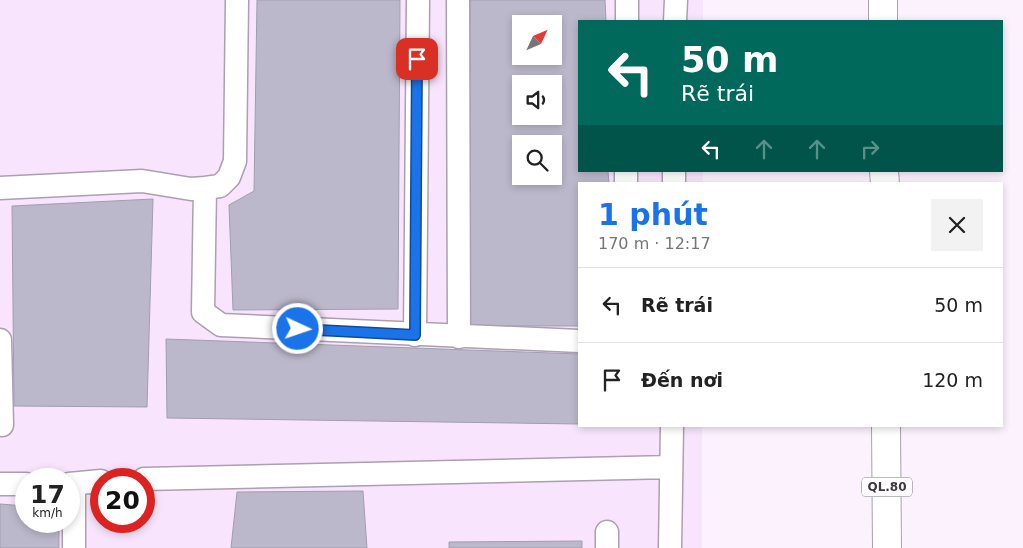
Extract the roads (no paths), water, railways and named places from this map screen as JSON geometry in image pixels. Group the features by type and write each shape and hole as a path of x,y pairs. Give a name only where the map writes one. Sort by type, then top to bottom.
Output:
{"highway":[{"path":"883,0 883,20"},
{"name":"QL.80","path":"886,427 887,548"}],"lane":[{"path":"0,188 142,181 191,189 220,186 229,177 235,161 237,0"},
{"path":"415,335 418,0"},
{"path":"458,0 459,336"},
{"path":"626,20 627,0"},
{"path":"675,20 676,0"},
{"path":"205,188 203,312 208,318 221,325 578,341"},
{"path":"0,340 2,425"},
{"path":"670,548 672,427"},
{"path":"155,479 671,467"},
{"path":"0,484 15,484"},
{"path":"74,533 74,548"}]}
